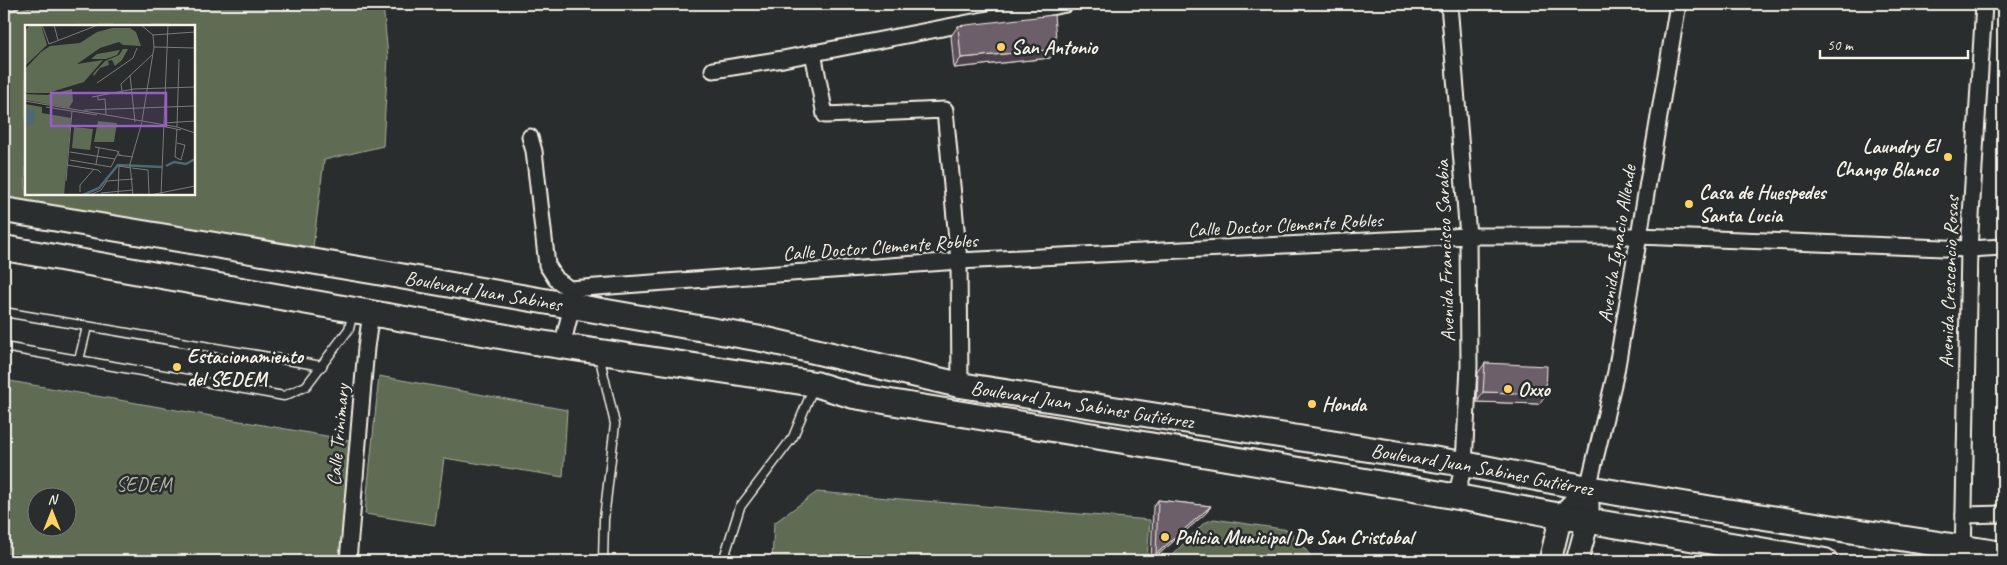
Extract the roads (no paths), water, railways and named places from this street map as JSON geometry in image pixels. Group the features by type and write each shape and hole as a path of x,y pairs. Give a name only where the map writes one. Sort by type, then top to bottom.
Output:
{"main road":[{"name":"Boulevard Juan Sabines","path":"4,210 571,297 960,385"},
{"name":"Boulevard Juan Sabines","path":"4,248 562,346 815,384 854,396 920,405"},
{"name":"Boulevard Juan Sabines Gutiérrez","path":"960,385 1464,464 1963,555 2003,554"},
{"name":"Boulevard Juan Sabines Gutiérrez","path":"920,405 1825,561"},
{"path":"1550,561 1561,516 1588,488"},
{"path":"1577,561 1588,521 1588,488"}],"street":[{"path":"713,70 813,53 1066,4"},
{"name":"Avenida Francisco Sarabia","path":"1449,4 1468,236 1469,366 1464,464 1456,497"},
{"name":"Avenida Ignacio Allende","path":"1588,488 1616,372 1678,4"},
{"name":"Avenida Crescencio Rosas","path":"1963,555 1968,249 1984,4"},
{"path":"813,53 825,114 945,110 959,261 960,385"},
{"path":"530,137 534,151 547,265 571,297 562,346"},
{"name":"Calle Doctor Clemente Robles","path":"571,297 959,261 1468,236 1638,236 1968,249 2003,247"},
{"name":"Calle Trinimary","path":"348,561 366,348 363,312"},
{"path":"1964,515 2003,514"}],"lane":[{"path":"4,7 15,4"},
{"path":"4,312 322,366"},
{"path":"4,347 284,396 306,386 363,312"},
{"path":"79,360 87,327"},
{"path":"598,352 615,424 604,519 603,561 605,561"},
{"path":"723,561 740,506 793,437 815,384"}],"place":[{"name":"San Antonio","path":"1001,47"},
{"name":"Laundry El Chango Blanco","path":"1948,157"},
{"name":"Casa de Huespedes Santa Lucia","path":"1689,204"},
{"name":"Estacionamiento del SEDEM","path":"177,367"},
{"name":"Oxxo","path":"1508,389"},
{"name":"Honda","path":"1312,404"},
{"name":"Policia Municipal De San Cristobal","path":"1165,537"}],"park label":[{"name":"SEDEM","path":"144,484"}]}
